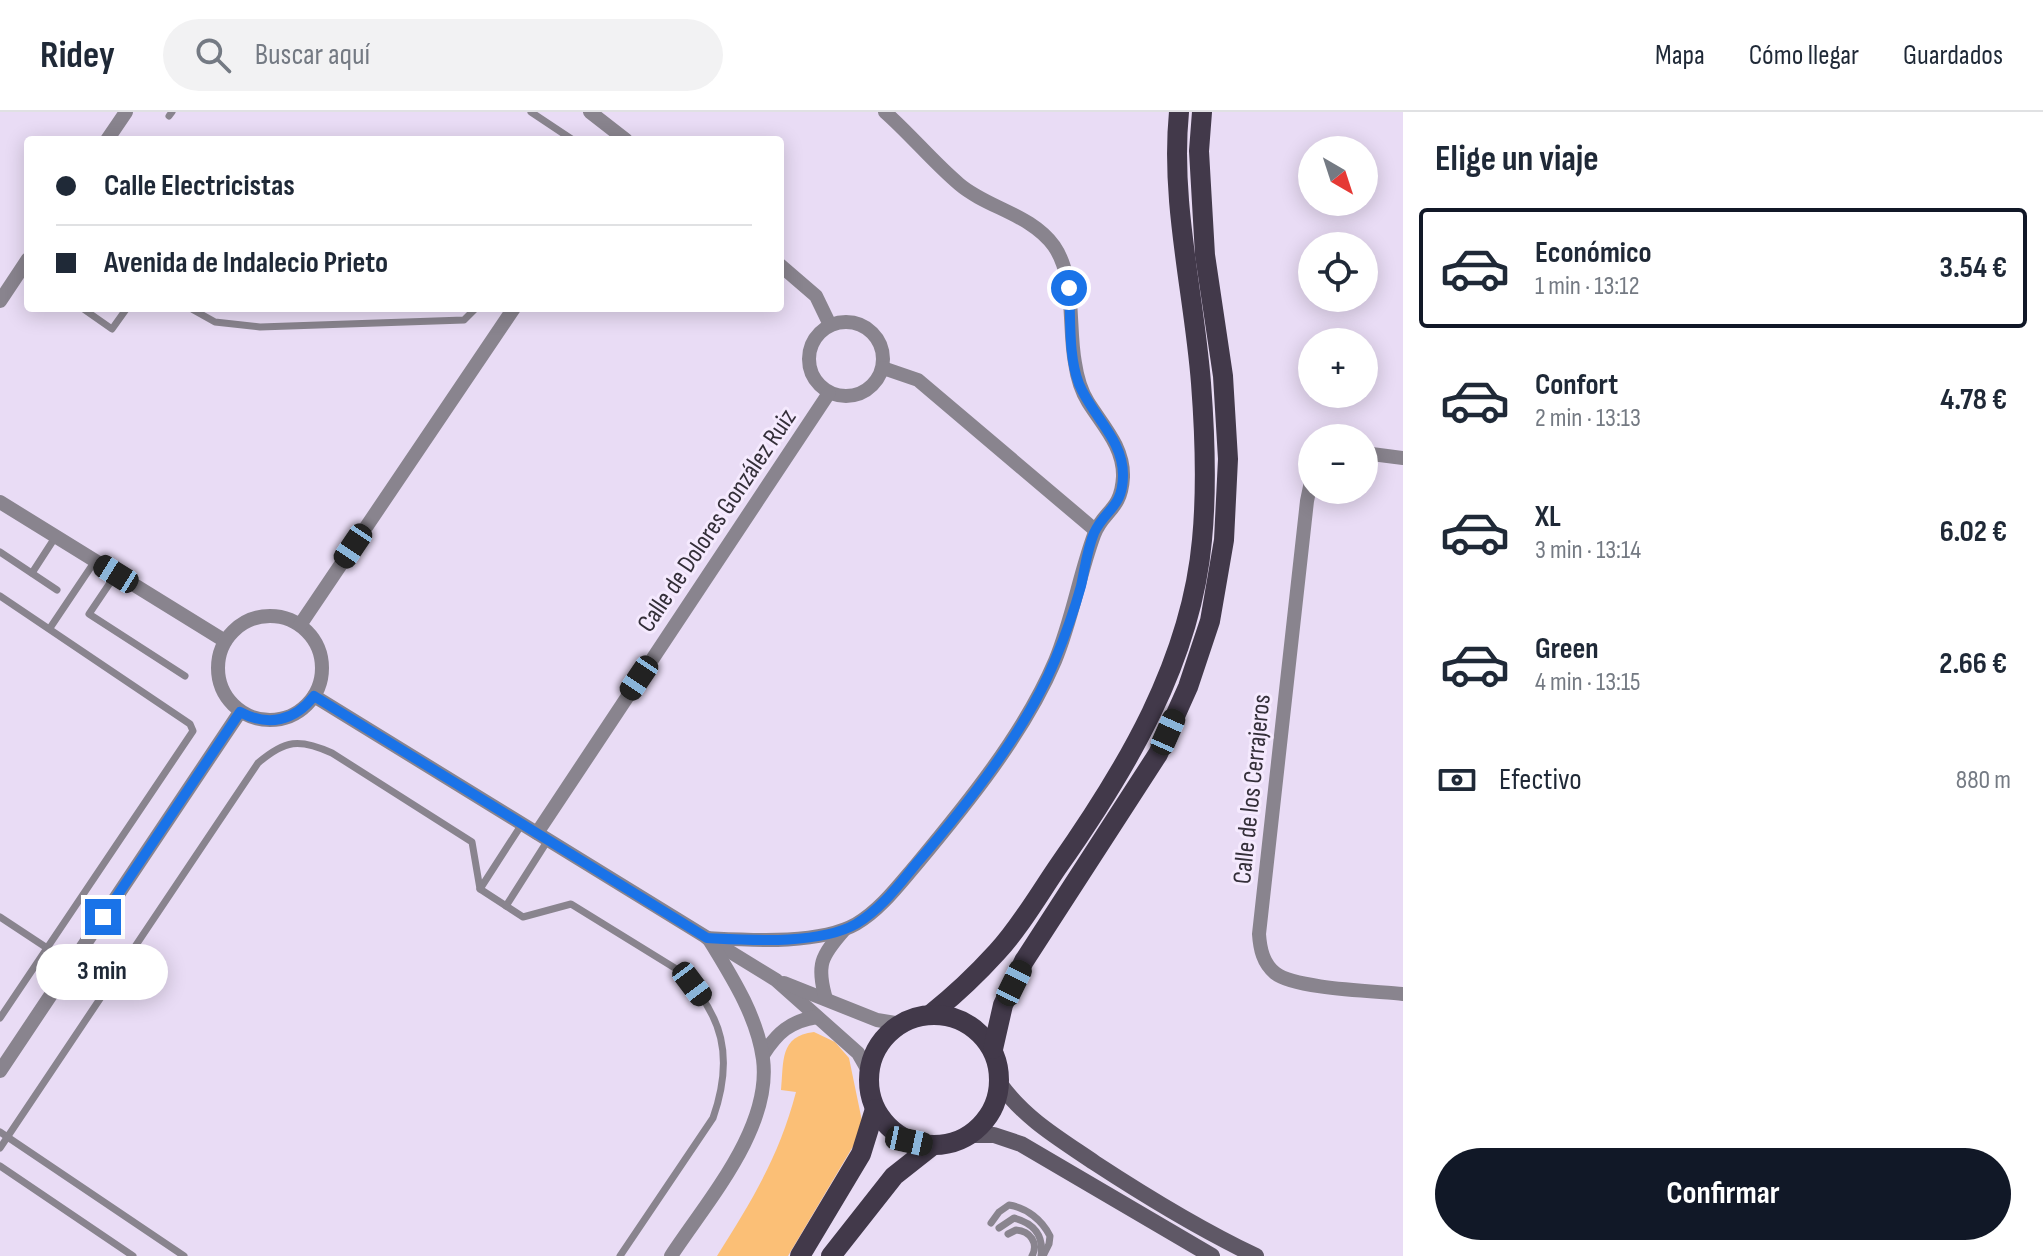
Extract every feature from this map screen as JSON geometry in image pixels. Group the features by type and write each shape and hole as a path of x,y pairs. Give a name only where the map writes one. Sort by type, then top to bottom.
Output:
{"main road":[{"path":"931,1014 999,950 1087,826 1138,740 1169,676 1188,614 1202,542 1205,469 1201,381 1185,254 1176,144 1179,112"},
{"path":"993,1049 1003,1005 1024,961 1158,754 1188,687 1210,621 1224,540 1228,459 1223,376 1205,255 1199,151 1202,112"},
{"path":"931,1014 955,1017 977,1029 993,1049 999,1066 1000,1084 996,1104 987,1120 971,1135 951,1144 932,1146 909,1141 889,1128 875,1109 869,1093 872,1057 885,1036 914,1016 931,1014"},
{"path":"800,1256 861,1154 875,1109"},
{"path":"831,1256 894,1176 932,1146"}],"street":[{"path":"110,136 126,112"},
{"path":"826,999 819,974 824,952 844,930 872,913 887,899 952,822 1020,725 1053,665 1066,633 1095,530 1120,500 1123,475 1119,453 1110,434 1078,382 1073,357 1069,288 1063,264 1054,246 1026,221 960,185 888,113"},
{"path":"595,116 603,136"},
{"path":"595,116 621,136"},
{"path":"0,301 24,265"},
{"path":"784,268 816,296 830,325"},
{"path":"300,625 511,312"},
{"path":"854,322 865,327 881,344 883,368 878,380 868,390 855,396 842,397 829,393 812,376 809,353 813,342 830,325 854,322"},
{"path":"883,368 918,380 1095,530"},
{"name":"Calle de Dolores González Ruiz","path":"542,837 829,393"},
{"path":"1378,455 1403,458"},
{"path":"0,502 225,641"},
{"name":"Calle de los Cerrajeros","path":"1308,504 1259,934 1260,948 1266,962 1286,979 1403,994"},
{"path":"259,617 287,619 300,625 310,634 321,658 322,671 314,696 297,713 275,721 240,712 230,703 218,679 217,666 225,641 234,630 259,617"},
{"path":"314,696 776,980 877,1020 901,1024"},
{"path":"0,1071 240,712"},
{"path":"707,938 763,941 844,930"},
{"path":"671,1256 729,1169 752,1127 762,1093 763,1055 737,985 707,938"},
{"path":"776,980 837,1032 858,1053 870,1074"},
{"path":"763,1055 773,1039 787,1026 817,1017"},
{"path":"1000,1084 1018,1106 1048,1131 1206,1232 1256,1256"},
{"path":"971,1135 994,1135 1021,1144 1212,1256"}],"lane":[{"path":"531,112 567,136"},
{"path":"88,312 112,329 124,312"},
{"path":"197,312 215,322 260,327 464,320 472,312"},
{"path":"32,573 56,536"},
{"path":"0,552 57,590"},
{"path":"50,628 95,561"},
{"path":"116,574 89,614 185,676"},
{"path":"0,596 190,724 193,731 0,1018"},
{"path":"0,1148 4,1135 258,763 275,749 293,743 310,743 332,753 472,842 480,889 523,917 571,904 678,970 692,984 717,1022 723,1043 724,1067 722,1093 713,1118 620,1256"},
{"path":"480,889 522,824"},
{"path":"506,906 542,837"},
{"path":"0,917 47,948"},
{"path":"4,1135 184,1256"},
{"path":"0,1166 133,1256"},
{"path":"991,1223 1009,1205 1027,1211 1046,1227 1050,1236 1042,1256"},
{"path":"999,1228 1014,1218 1033,1226 1040,1236 1042,1256"},
{"path":"1008,1234 1016,1230 1028,1233 1034,1241 1032,1256"}],"shaded area":[{"path":"814,1032 835,1042 849,1058 862,1121 855,1143 788,1256 717,1256 763,1177 789,1115 796,1092 781,1090 789,1045 803,1034"}],"route":[{"path":"103,917 240,712 275,721 297,713 314,696 707,938 763,941 806,937 844,930 857,923 887,899 952,822 1020,725 1053,665 1066,633 1095,530 1120,500 1123,475 1119,453 1078,382 1073,357 1069,288"}]}
